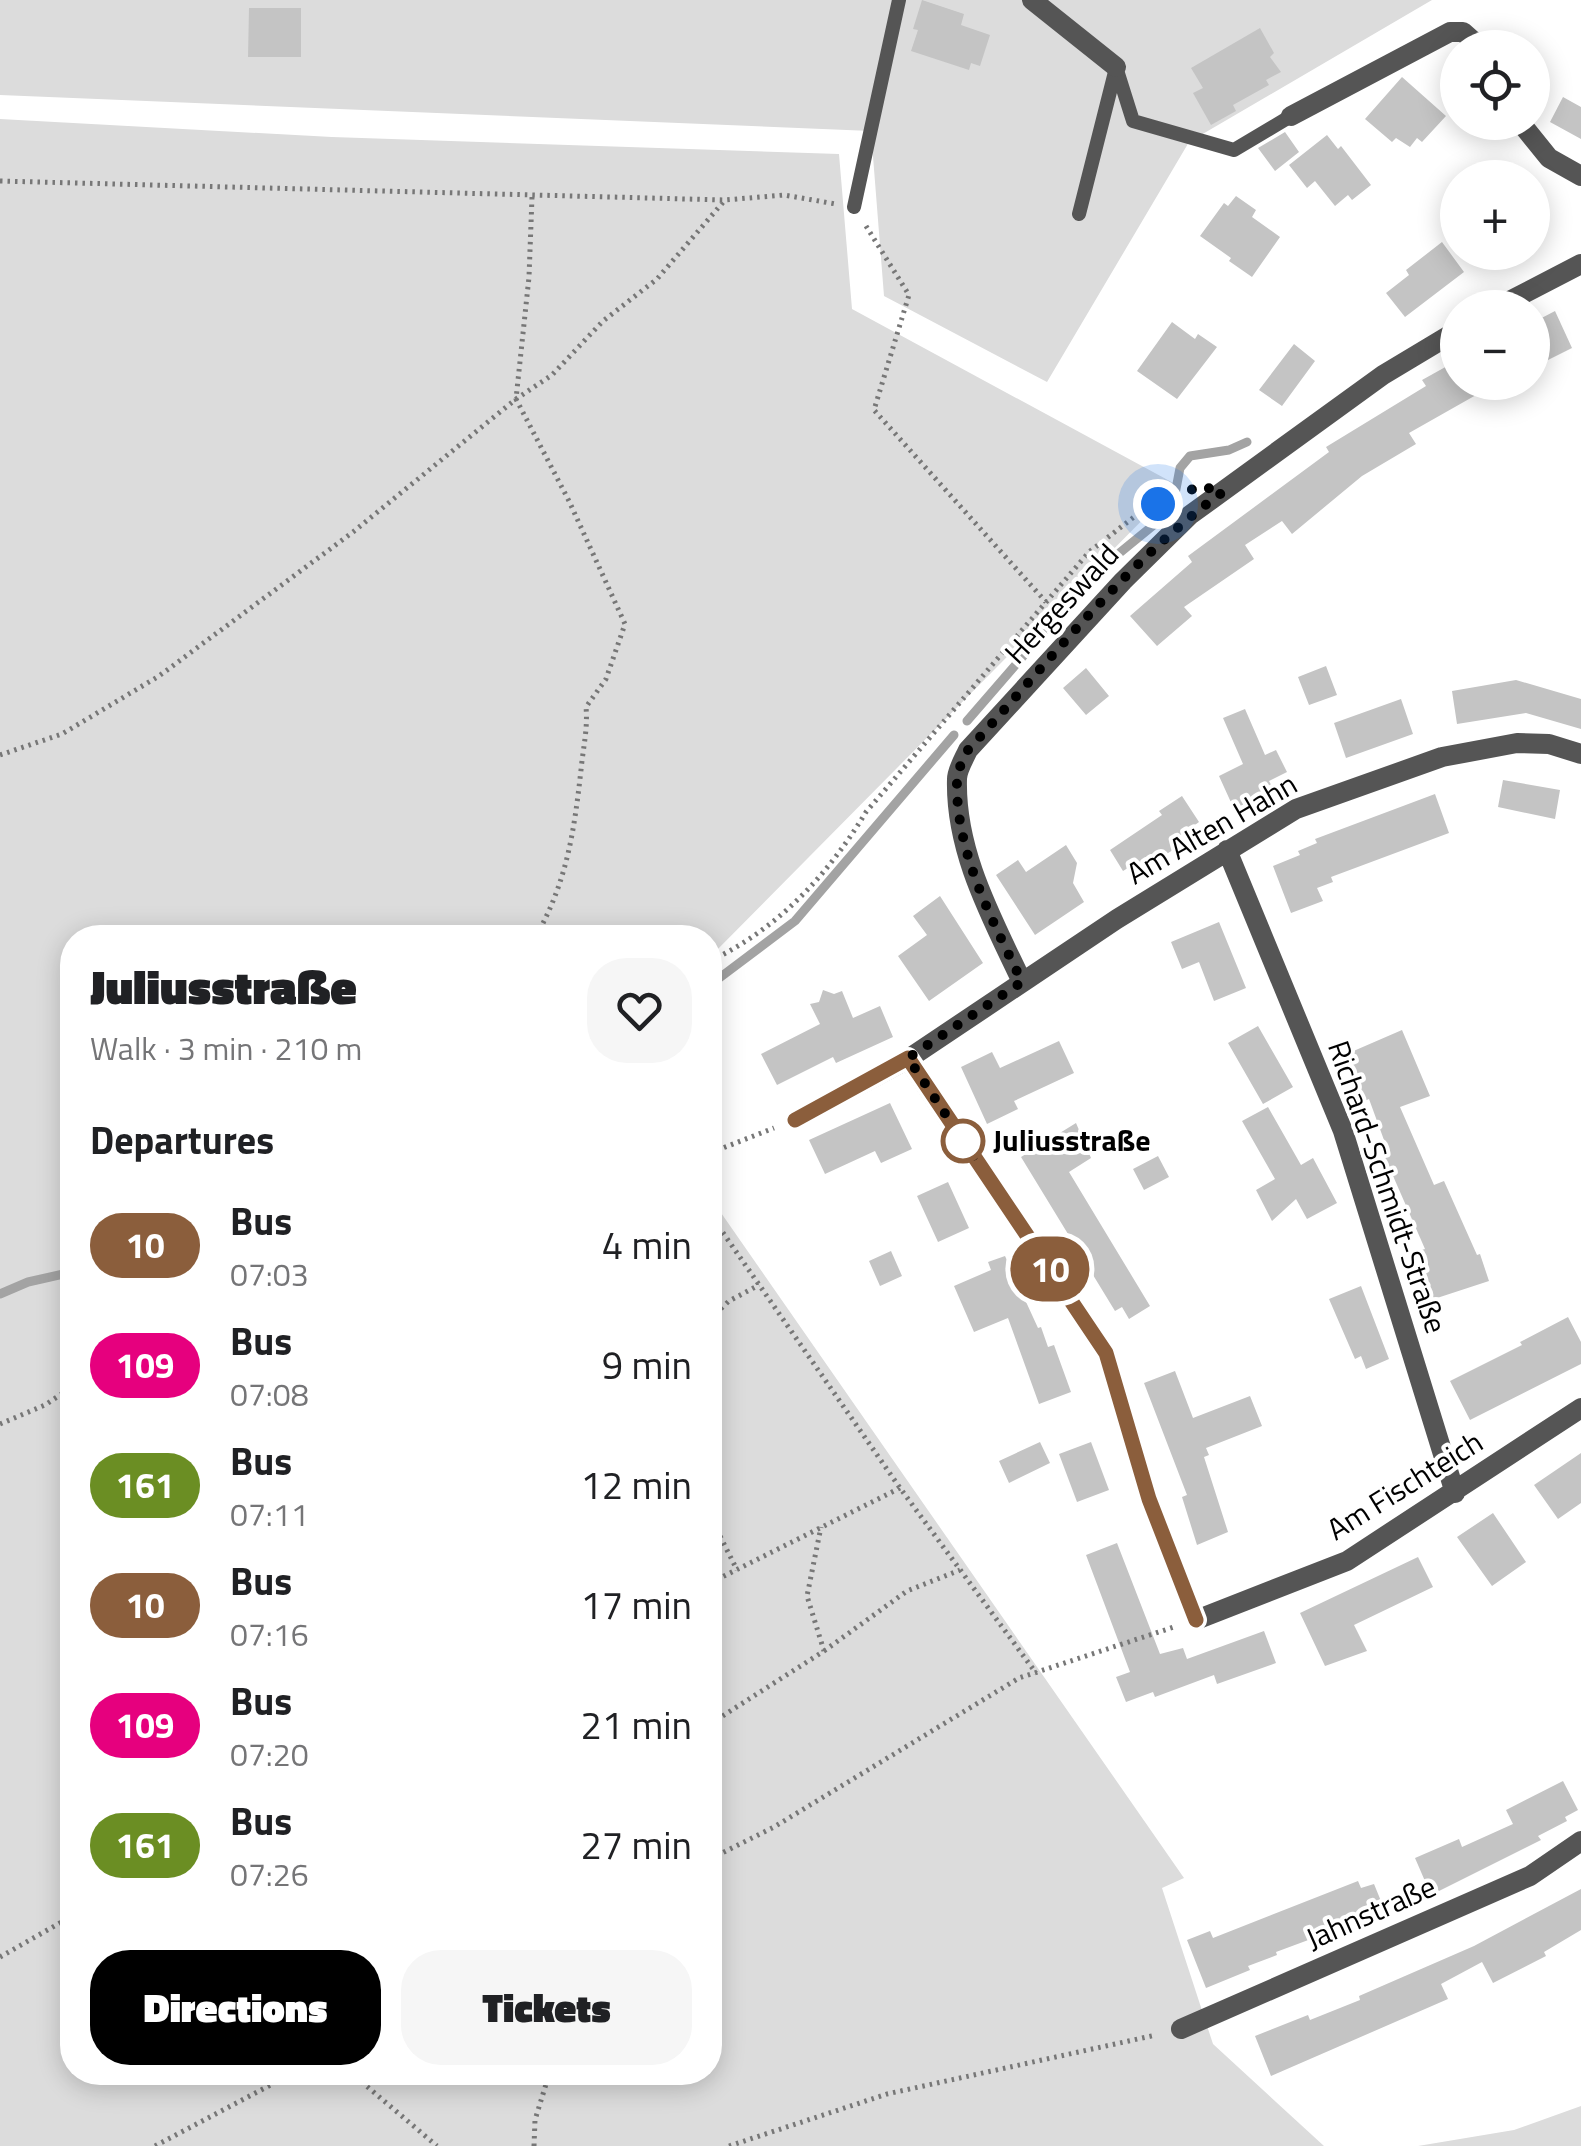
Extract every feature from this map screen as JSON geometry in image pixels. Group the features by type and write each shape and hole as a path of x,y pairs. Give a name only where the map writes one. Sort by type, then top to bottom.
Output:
{"street":[{"path":"1032,0 1116,67"},
{"path":"1291,116 1440,37"},
{"path":"1534,140 1549,158 1581,176"},
{"path":"1531,290 1581,264"},
{"name":"Hergeswald","path":"1022,982 981,896 966,849 956,776 968,750 1123,581 1190,515 1383,375 1440,341"},
{"name":"Am Alten Hahn","path":"908,1058 1296,809 1442,757 1517,743 1549,744 1581,754"},
{"name":"Richard-Schmidt-Straße","path":"1228,850 1343,1131 1455,1493"},
{"path":"795,1120 908,1058 1106,1353 1149,1499 1196,1620"},
{"name":"Am Fischteich","path":"1196,1620 1348,1561 1581,1408"},
{"name":"Jahnstraße","path":"1181,2030 1530,1876 1581,1841"}],"lane":[{"path":"854,208 899,0"},
{"path":"1116,67 1133,122 1234,150 1291,116"},
{"path":"1079,214 1116,67"}],"path":[{"path":"0,181 532,197 725,200 784,194 854,208 909,295 874,410 1046,602"},
{"path":"532,197 529,277 516,399 569,501 625,624 606,678 586,707 588,730 570,856 542,925"},
{"path":"0,755 62,734 159,676 353,532 552,374 603,321 657,279 725,200"},
{"path":"722,955 743,945 787,912 847,844 866,812 1089,552 1134,517 1200,486 1223,492"},
{"path":"722,1148 795,1120"},
{"path":"722,1231 900,1488 1036,1673"},
{"path":"722,1307 760,1285"},
{"path":"0,1424 46,1405 60,1395"},
{"path":"722,1577 900,1488"},
{"path":"822,1527 807,1596 824,1651"},
{"path":"722,1541 736,1570"},
{"path":"722,1716 824,1651 907,1591 960,1570"},
{"path":"722,1854 774,1827 1020,1678 1196,1620"},
{"path":"0,1957 60,1923"},
{"path":"729,2146 887,2094 1181,2030"},
{"path":"156,2146 271,2085"},
{"path":"365,2085 437,2146"},
{"path":"534,2146 535,2120 546,2085"}],"shaded area":[{"path":"0,0 1432,0 1189,142 1047,382 884,296 871,131 0,95"},
{"path":"0,119 332,137 839,154 852,309 1177,485 722,945 722,925 60,925 60,2085 722,2085 722,1214 1184,1878 1162,1888 1213,2044 1324,2146 0,2146"},
{"path":"1581,2106 1581,2146 1418,2146 1514,2130"}],"building":[{"path":"922,0 964,14 961,25 990,35 980,66 971,63 969,70 911,51"},
{"path":"249,8 301,8 301,57 248,57"},
{"path":"1260,28 1274,53 1270,57 1281,72 1266,80 1269,85 1233,105 1236,111 1211,125 1193,93 1203,88 1191,68"},
{"path":"1402,77 1440,111 1440,122 1422,142 1417,138 1410,147 1396,138 1392,142 1365,119"},
{"path":"1563,97 1581,107 1581,139 1550,122"},
{"path":"1285,132 1299,152 1275,171 1258,148"},
{"path":"1327,135 1338,149 1341,146 1371,185 1352,200 1348,195 1335,206 1315,181 1307,188 1289,165"},
{"path":"1236,196 1256,210 1252,217 1280,237 1252,277 1200,236 1224,203 1228,206"},
{"path":"1440,244 1440,270 1464,272 1405,317 1386,293 1409,275 1406,270"},
{"path":"1555,311 1572,348 1550,359 1550,314"},
{"path":"1172,322 1195,339 1198,334 1217,347 1177,399 1137,371"},
{"path":"1294,344 1315,361 1282,406 1259,390"},
{"path":"1440,370 1440,400 1467,400 1409,433 1416,444 1362,476 1292,534 1282,521 1245,545 1254,559 1184,607 1192,616 1157,646 1130,616 1192,562 1188,556 1329,452 1326,447 1426,386 1422,380"},
{"path":"1326,666 1337,695 1309,705 1298,677"},
{"path":"1086,668 1109,696 1086,715 1063,688"},
{"path":"1516,680 1581,699 1581,729 1526,713 1457,724 1452,691"},
{"path":"1401,699 1413,734 1346,758 1334,723"},
{"path":"1245,709 1265,755 1276,750 1287,772 1269,781 1274,790 1234,809 1219,776 1243,764 1223,718"},
{"path":"1503,780 1560,790 1555,819 1498,807"},
{"path":"1435,794 1449,833 1331,877 1333,882 1317,888 1323,901 1291,913 1273,866 1300,855 1298,851 1317,843 1315,839"},
{"path":"1182,796 1199,822 1178,837 1182,844 1136,874 1131,866 1123,871 1110,850 1162,815 1159,811"},
{"path":"1066,845 1077,863 1073,883 1084,902 1035,935 996,875 1018,860 1026,872"},
{"path":"940,896 983,963 929,1001 898,956 927,935 913,916"},
{"path":"1219,922 1246,988 1214,1001 1199,962 1182,969 1171,942"},
{"path":"823,990 834,994 842,991 853,1018 880,1006 893,1037 836,1063 833,1057 777,1085 761,1054 820,1024 810,1004 819,1002"},
{"path":"1258,1026 1293,1087 1263,1104 1228,1043"},
{"path":"1402,1030 1430,1096 1400,1107 1434,1185 1444,1181 1489,1281 1434,1299 1418,1251 1425,1249 1383,1153 1388,1151 1369,1099 1362,1102 1342,1056"},
{"path":"1059,1041 1074,1073 1014,1101 1018,1109 987,1124 961,1067 992,1052 1000,1068"},
{"path":"890,1103 912,1149 881,1163 875,1151 825,1174 809,1140"},
{"path":"1268,1107 1301,1165 1313,1158 1337,1203 1307,1219 1296,1199 1272,1221 1256,1190 1275,1179 1242,1121"},
{"path":"1076,1123 1091,1158 1069,1172 1150,1306 1129,1319 1122,1307 1115,1311 1021,1157"},
{"path":"1158,1156 1169,1177 1144,1190 1133,1169"},
{"path":"948,1182 969,1228 938,1242 917,1196"},
{"path":"891,1251 902,1276 880,1286 869,1261"},
{"path":"1005,1256 1048,1347 1054,1345 1071,1392 1039,1404 1008,1318 974,1332 954,1286 991,1270 988,1262"},
{"path":"1361,1286 1389,1359 1366,1369 1361,1356 1355,1359 1329,1299"},
{"path":"1568,1317 1581,1342 1581,1364 1470,1420 1450,1381"},
{"path":"1175,1371 1193,1418 1250,1396 1262,1426 1206,1448 1209,1455 1204,1457 1228,1532 1197,1545 1182,1497 1187,1495 1144,1383"},
{"path":"1040,1442 1050,1463 1009,1483 999,1461"},
{"path":"1091,1442 1109,1490 1077,1502 1059,1454"},
{"path":"1581,1453 1581,1503 1558,1519 1534,1485"},
{"path":"1493,1513 1526,1562 1492,1586 1457,1537"},
{"path":"1117,1543 1160,1654 1183,1648 1187,1659 1264,1631 1276,1663 1217,1684 1214,1675 1155,1697 1153,1692 1126,1702 1116,1677 1130,1672 1086,1555"},
{"path":"1418,1557 1433,1587 1354,1625 1367,1651 1325,1666 1300,1613"},
{"path":"1563,1781 1578,1810 1565,1817 1567,1821 1538,1836 1541,1840 1431,1895 1415,1858 1459,1839 1462,1847 1513,1824 1506,1810"},
{"path":"1358,1881 1361,1888 1374,1884 1383,1906 1370,1911 1373,1916 1276,1952 1277,1955 1248,1966 1250,1970 1206,1988 1187,1940 1210,1931 1213,1938"},
{"path":"1581,1889 1581,1930 1544,1952 1546,1956 1493,1983 1482,1962 1441,1984 1448,1999 1271,2076 1255,2036 1360,2000 1359,1996 1474,1946"}],"waterway":[{"path":"967,721 1095,573 1172,510 1180,468 1190,456 1229,450 1247,442"},
{"path":"722,976 795,921 954,735"},
{"path":"0,1294 60,1275"}],"bus line":[{"name":"10","path":"795,1120 908,1058 1106,1353 1149,1499 1196,1620"}],"place":[{"name":"Juliusstraße","path":"963,1141"}],"route":[{"path":"963,1141 974,1157 908,1058 1022,982 981,896 966,849 956,776 968,750 1123,581 1190,515 1223,492 1200,486 1158,504"}]}
